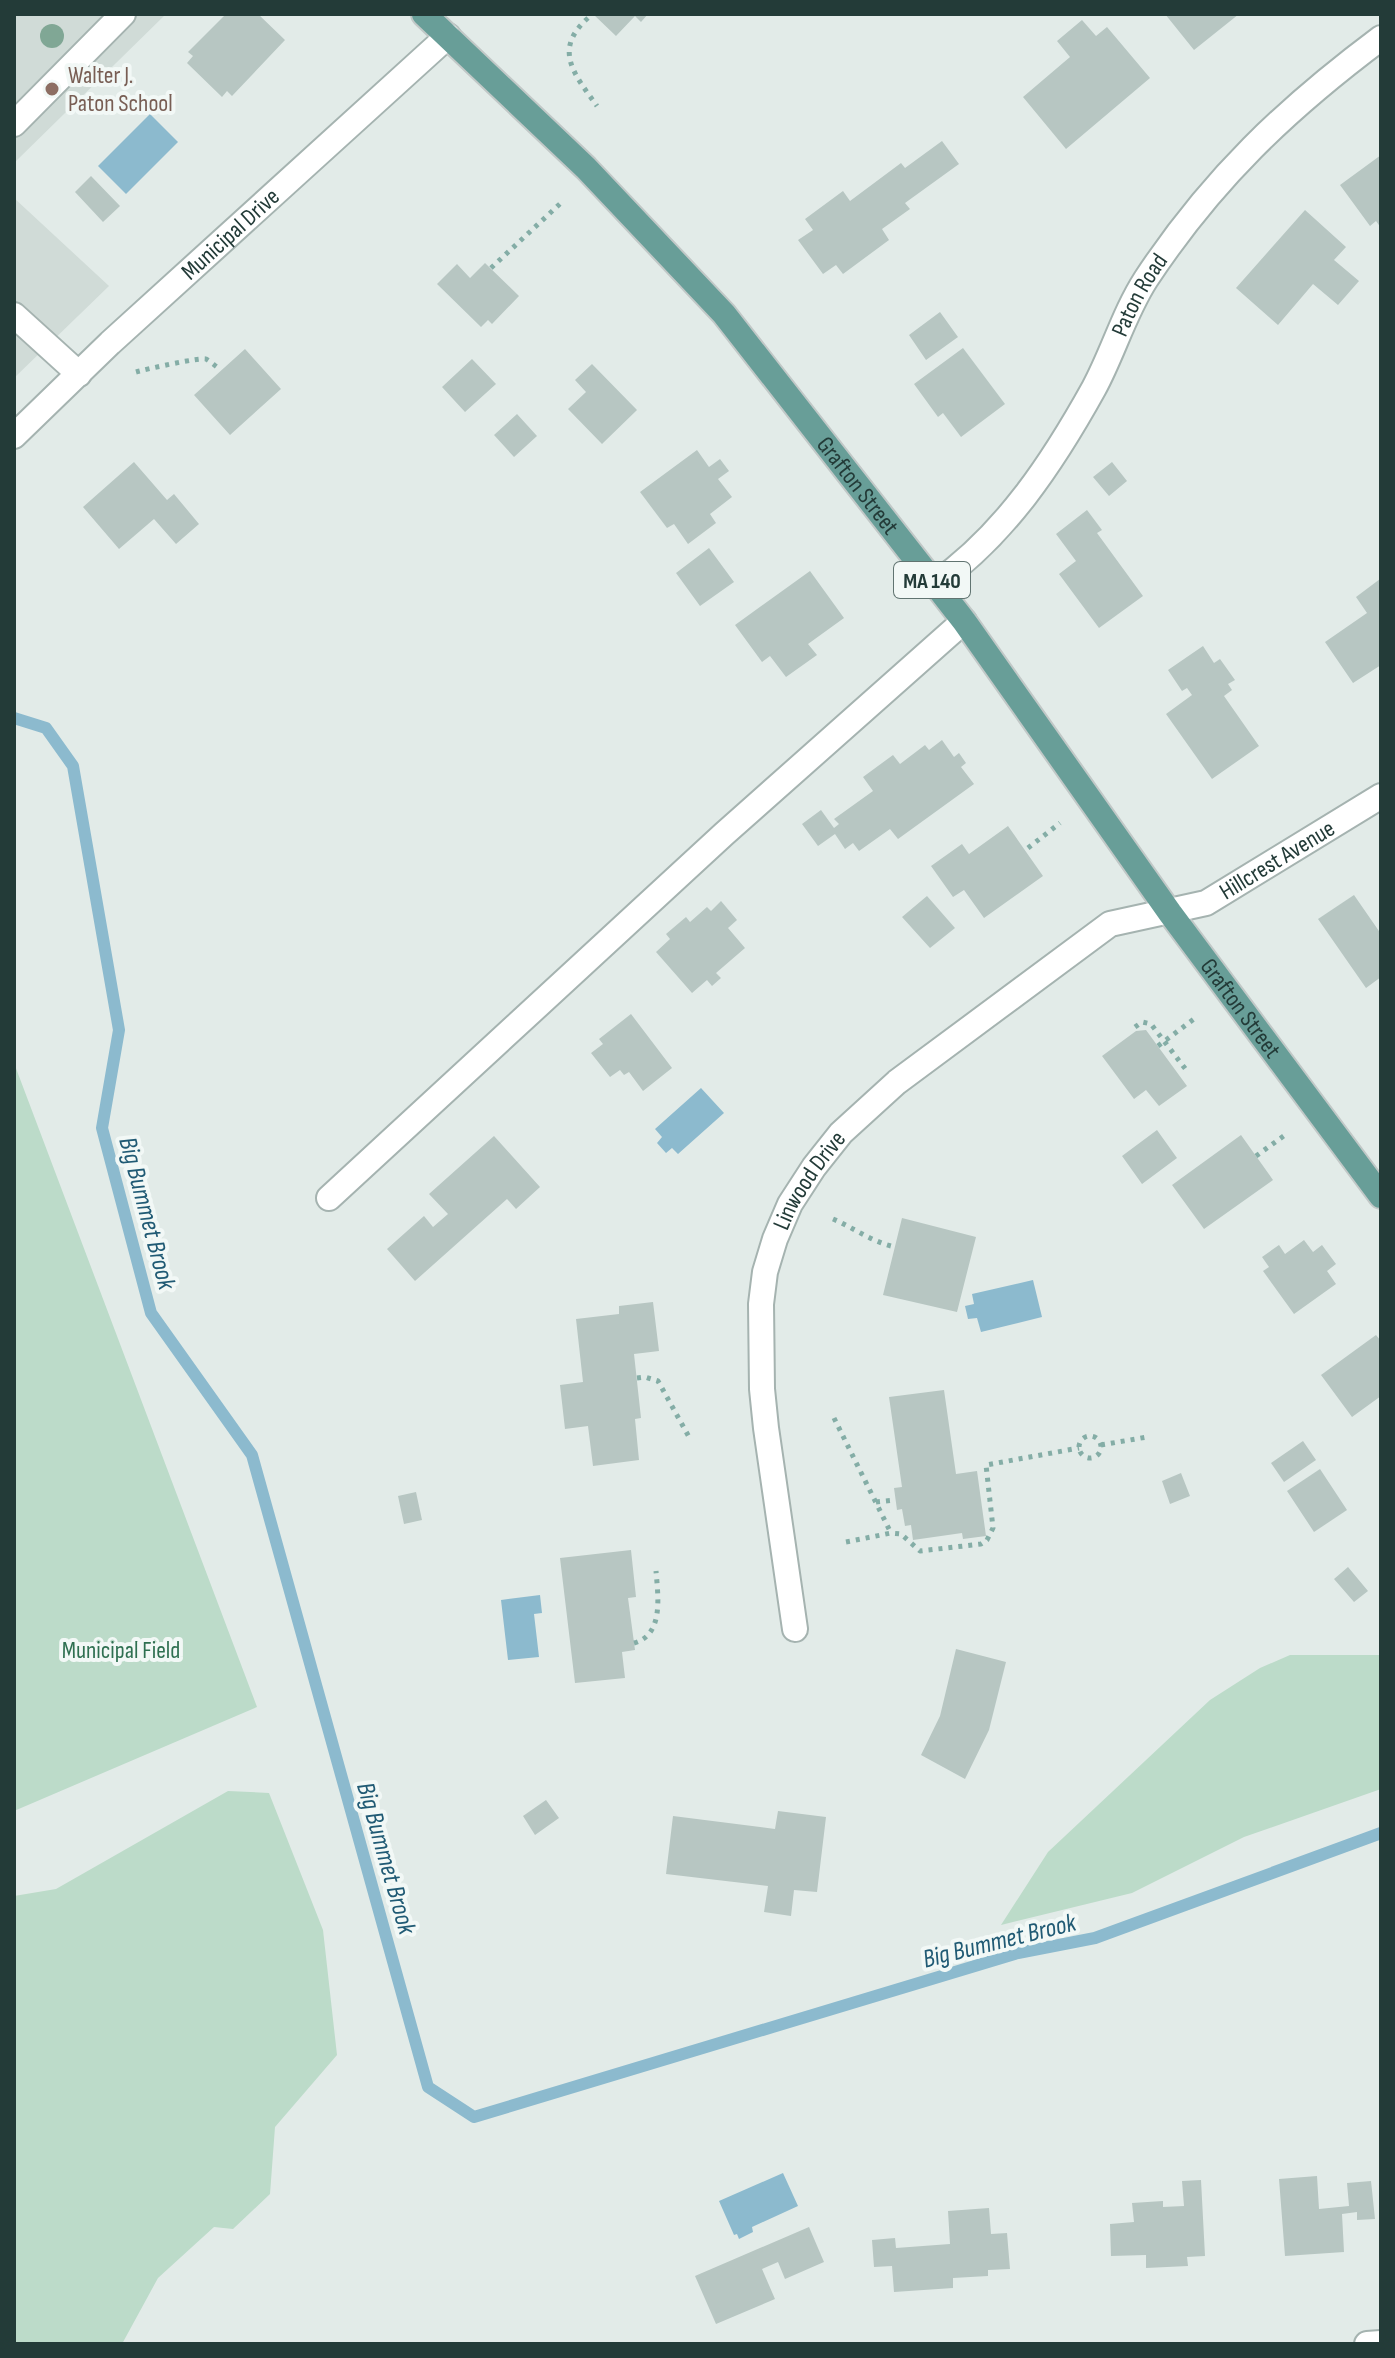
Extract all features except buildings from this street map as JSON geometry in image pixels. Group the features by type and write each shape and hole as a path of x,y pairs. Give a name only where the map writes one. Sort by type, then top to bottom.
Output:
{"main road":[{"name":"Grafton Street","path":"424,14 586,168 724,314 964,621 1170,913 1381,1196"}],"street":[{"path":"14,124 123,14"},
{"name":"Municipal Drive","path":"14,436 448,36"},
{"name":"Paton Road","path":"935,584 978,552 1037,481 1094,388 1144,282 1199,204 1238,160 1319,84 1381,38"},
{"path":"14,315 79,374"},
{"path":"329,1198 724,834 964,621"},
{"name":"Hillcrest Avenue","path":"1170,913 1222,896 1381,796"},
{"name":"Linwood Drive","path":"795,1629 767,1442 761,1332 765,1272 790,1204 841,1133 897,1082 1110,924 1170,913"},
{"path":"1367,2344 1381,2343"}],"path":[{"path":"588,18 577,27 568,44 571,68 597,106"},
{"path":"491,268 563,201"},
{"path":"136,372 196,359 205,359 217,367"},
{"path":"1028,848 1060,823"},
{"path":"1158,1046 1198,1016"},
{"path":"1135,1027 1142,1022 1151,1024 1187,1071"},
{"path":"1256,1156 1285,1135"},
{"path":"833,1219 862,1231 878,1243 895,1247"},
{"path":"637,1378 658,1381 689,1437"},
{"path":"834,1418 891,1533"},
{"path":"1088,1435 1095,1437 1101,1445 1101,1450 1093,1458 1082,1455 1079,1448 1082,1439 1088,1435"},
{"path":"1101,1445 1147,1437"},
{"path":"846,1542 891,1533 901,1534 920,1551 981,1544 993,1528 986,1465 1079,1448"},
{"path":"876,1502 895,1500"},
{"path":"634,1643 642,1641 650,1632 657,1614 656,1571"}],"shaded area":[{"name":"Walter J. Paton School","path":"14,14 166,14 14,163"},
{"path":"14,198 109,286 14,378"}],"green space":[{"name":"Municipal Field","path":"14,1063 257,1707 14,1811"},
{"path":"1290,1655 1381,1655 1381,1789 1244,1837 1132,1893 1001,1925 1048,1852 1210,1700 1260,1668"},
{"path":"228,1791 269,1793 323,1930 337,2055 275,2127 270,2194 233,2229 214,2227 158,2278 122,2344 14,2344 14,1896 56,1889"}],"water":[{"path":"150,114 178,142 126,194 98,166"},
{"path":"701,1088 724,1113 678,1154 672,1148 666,1153 657,1143 662,1137 655,1129"},
{"path":"1033,1280 1042,1317 981,1332 977,1318 968,1319 965,1306 974,1304 972,1294"},
{"path":"540,1595 542,1613 534,1614 539,1657 508,1660 501,1600"},
{"path":"783,2173 798,2206 752,2227 753,2232 739,2239 737,2234 734,2235 719,2201"}],"waterway":[{"name":"Big Bummet Brook","path":"14,718 46,728 73,766 119,1030 102,1128 151,1313 252,1455 428,2087 474,2117 1018,1953 1095,1938 1381,1833"}],"place":[{"name":"Walter J. Paton School","path":"52,89"}]}
